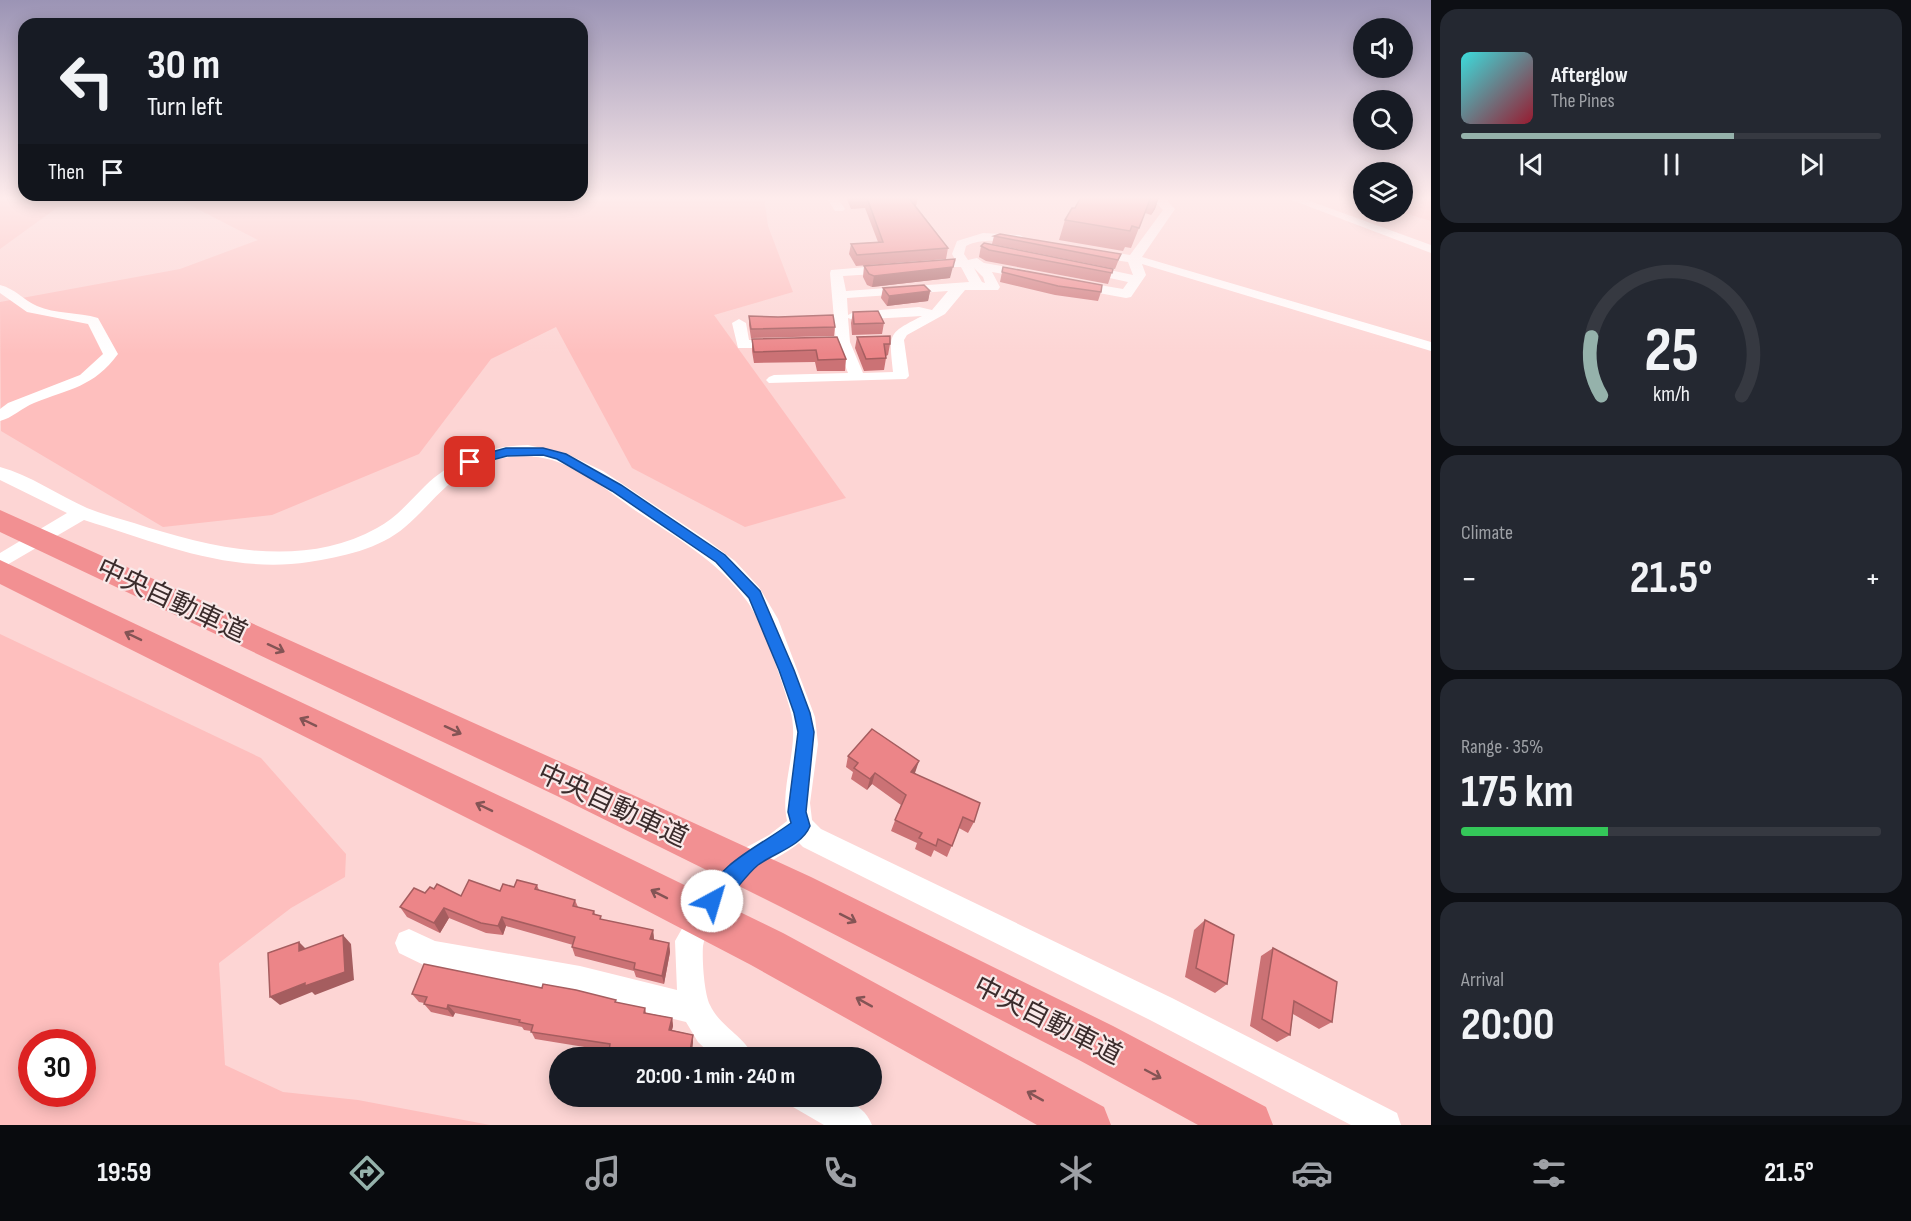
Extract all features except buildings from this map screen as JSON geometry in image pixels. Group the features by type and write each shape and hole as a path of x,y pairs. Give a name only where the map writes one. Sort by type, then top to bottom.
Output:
{"highway":[{"name":"中央自動車道","path":"7,524 560,779 796,892 1096,1043 1248,1125"},
{"name":"中央自動車道","path":"0,571 543,836 767,949 1086,1125"}],"street":[{"path":"959,250 958,254 972,264"},
{"path":"774,380 901,376 892,340 940,311 955,291 976,281 972,264 973,253 976,250"},
{"path":"1134,261 1142,250"},
{"path":"1080,251 1144,261 1431,347"},
{"path":"1059,281 1126,294 1140,276 1134,261"},
{"path":"943,265 972,264 1038,277"},
{"path":"1071,266 1136,280"},
{"path":"857,377 843,342 836,273 907,268"},
{"path":"840,295 968,286"},
{"path":"0,289 14,294 34,310 72,315 93,321 111,354 102,367 85,380 62,391 15,405 0,416"},
{"path":"842,317 919,311 934,314"},
{"path":"739,323 743,345 787,344"},
{"path":"0,473 82,513 223,555 257,559 296,557 374,538 396,525 448,475 470,462 515,452 543,452 562,457 616,488 720,559 754,595 787,670 804,722 806,732 797,812 801,826 812,838 1161,1009 1385,1125"},
{"path":"0,562 82,513"},
{"path":"727,1047 709,1031 695,1009 690,976 689,941 719,891 736,873 754,857 778,844 801,826"},
{"path":"409,943 432,955 580,981 695,1009"},
{"path":"824,1107 856,1125"}],"shaded area":[{"path":"232,250 777,250 793,292 714,315 846,498 745,527 632,468 556,327 491,359 419,454 272,515 163,527 1,431 0,302 180,269"},
{"path":"0,634 261,758 346,854 345,877 291,908 219,963 225,1065 283,1092 358,1100 490,1125 0,1125"}],"route":[{"path":"470,462 506,452 524,451 543,452 580,465 720,559 737,574 754,595 787,670 806,732 797,812 801,826 778,844 754,857 736,873 712,901"}]}
